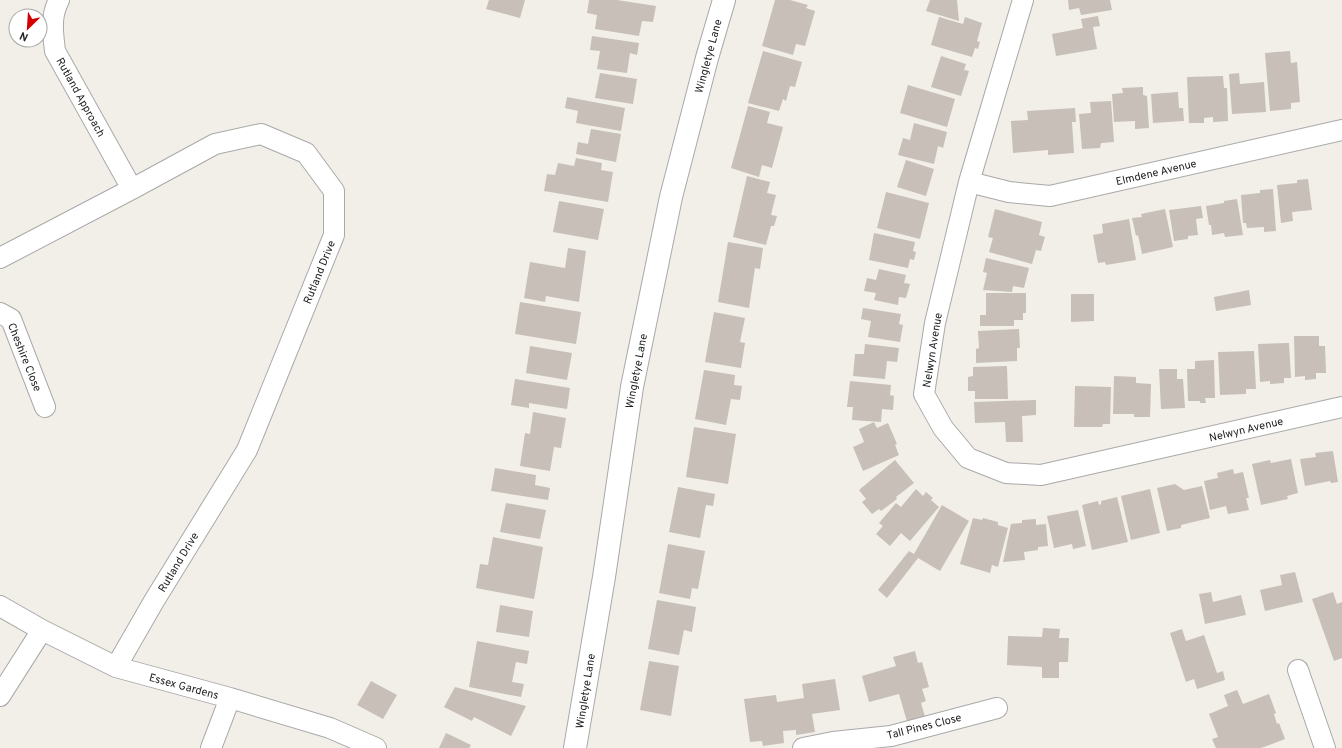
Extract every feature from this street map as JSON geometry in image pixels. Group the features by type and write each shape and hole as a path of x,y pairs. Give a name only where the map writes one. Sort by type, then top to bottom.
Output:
{"street":[{"name":"Rutland Approach","path":"59,0 52,28 55,51 132,189"},
{"name":"Wingletye Lane","path":"575,748 604,577 632,387 671,197 707,58 724,0"},
{"name":"Nelwyn Avenue","path":"1023,0 969,182 935,323 924,394 943,428 968,458 1006,473 1041,475 1342,407"},
{"name":"Elmdene Avenue","path":"969,182 1010,192 1050,196 1342,130"},
{"name":"Rutland Drive","path":"0,258 215,144 261,134 306,153 334,191 334,235 247,450 154,601 116,667"},
{"name":"Cheshire Close","path":"0,313 11,320 45,407"},
{"name":"Essex Gardens","path":"0,606 42,630 116,667 230,698 330,728 376,748"},
{"path":"0,696 42,630"},
{"path":"1298,670 1325,748"},
{"path":"211,748 230,698"},
{"name":"Tall Pines Close","path":"803,748 832,742 891,736 997,708"}],"building":[{"path":"489,0 525,0 520,18 486,9"},
{"path":"589,0 617,0 656,6 653,22 642,21 639,36 595,29 597,15 587,13"},
{"path":"775,0 790,0 808,5 806,8 815,11 805,46 796,44 793,55 762,46"},
{"path":"930,0 957,0 959,21 926,11"},
{"path":"1068,0 1110,0 1112,10 1081,15 1079,8 1069,10"},
{"path":"1098,16 1100,26 1093,27 1097,49 1056,56 1052,34 1083,28 1081,19"},
{"path":"939,17 963,24 965,17 982,23 977,41 980,42 978,49 975,48 972,57 931,45"},
{"path":"592,36 639,43 637,55 630,53 627,73 597,69 600,51 590,50"},
{"path":"763,51 802,62 795,87 790,86 786,101 783,99 779,111 748,103"},
{"path":"1290,51 1291,63 1297,62 1300,102 1291,103 1291,109 1270,111 1265,53"},
{"path":"941,56 966,64 964,70 969,71 961,96 931,87"},
{"path":"600,73 637,79 633,104 595,98"},
{"path":"1239,73 1240,84 1264,82 1266,112 1232,114 1229,74"},
{"path":"1223,76 1224,88 1227,88 1228,121 1213,122 1213,117 1204,118 1204,123 1189,123 1187,77"},
{"path":"908,85 955,99 947,127 900,113"},
{"path":"1143,87 1143,95 1147,96 1149,128 1135,129 1135,121 1114,122 1112,94 1123,93 1122,88"},
{"path":"1178,92 1179,108 1183,108 1184,121 1153,123 1151,94"},
{"path":"567,97 625,108 621,131 576,123 578,111 565,108"},
{"path":"1111,101 1114,142 1101,143 1100,148 1082,149 1079,114 1091,113 1090,102"},
{"path":"748,106 770,112 767,123 783,127 772,168 762,165 759,177 731,168"},
{"path":"1075,108 1076,122 1072,122 1074,153 1048,155 1048,150 1013,153 1011,121 1028,120 1027,111"},
{"path":"914,123 947,132 943,148 938,146 934,164 898,155 903,138 910,140"},
{"path":"591,129 621,134 616,162 576,154 578,142 588,144"},
{"path":"576,158 602,163 601,170 613,172 608,202 544,191 547,174 555,175 558,163 574,166"},
{"path":"906,160 934,169 926,196 897,187"},
{"path":"747,176 770,182 767,193 776,195 771,215 777,216 774,226 771,226 766,245 733,237"},
{"path":"1308,179 1312,210 1292,212 1293,221 1281,223 1277,185 1297,183 1297,180"},
{"path":"1273,189 1276,231 1264,232 1264,227 1247,228 1246,223 1243,223 1241,195 1260,193 1260,190"},
{"path":"886,192 929,203 920,239 877,228"},
{"path":"1237,199 1243,235 1225,237 1224,233 1212,235 1206,206"},
{"path":"559,201 604,209 598,240 553,232"},
{"path":"1201,206 1203,218 1196,219 1198,235 1188,236 1188,239 1174,241 1169,210"},
{"path":"995,209 1042,222 1039,235 1045,237 1041,251 1036,250 1032,264 989,252 993,238 988,237"},
{"path":"1165,209 1173,247 1142,254 1138,235 1136,236 1132,218 1142,217 1141,214"},
{"path":"1129,219 1136,260 1106,265 1105,262 1098,263 1093,235 1103,233 1102,224"},
{"path":"874,233 915,242 913,251 916,252 914,260 910,259 908,268 869,260"},
{"path":"728,242 763,248 760,269 755,268 749,308 718,302"},
{"path":"568,248 586,251 579,302 546,296 545,302 524,298 530,262 565,268"},
{"path":"986,258 1029,268 1024,288 1013,286 1012,292 983,290 987,273 983,272"},
{"path":"879,269 906,275 904,283 910,284 906,298 899,297 898,305 874,300 876,293 864,291 867,278 876,280"},
{"path":"1249,290 1251,305 1216,311 1214,297"},
{"path":"986,293 1026,293 1026,313 1023,313 1023,320 1014,320 1014,326 980,326 980,315 986,315"},
{"path":"1071,294 1094,294 1094,321 1071,322"},
{"path":"520,302 581,312 576,344 515,334"},
{"path":"863,308 901,314 899,324 903,325 900,342 868,337 871,321 861,319"},
{"path":"714,312 745,318 740,342 745,343 741,368 705,362"},
{"path":"1019,329 1020,348 1017,348 1017,361 976,363 976,349 979,348 978,331"},
{"path":"1294,336 1319,336 1319,346 1325,346 1326,373 1316,373 1316,379 1305,380 1305,376 1295,377"},
{"path":"1289,343 1291,378 1284,378 1284,383 1270,384 1270,381 1260,382 1258,344"},
{"path":"865,344 899,348 897,362 887,361 885,379 853,376 855,354 864,354"},
{"path":"530,346 572,353 567,380 526,373"},
{"path":"1254,351 1256,389 1246,389 1246,394 1220,395 1218,352"},
{"path":"1214,360 1215,398 1205,398 1206,403 1200,403 1200,401 1188,401 1187,369 1195,369 1195,361"},
{"path":"1007,366 1008,399 975,399 975,391 968,391 968,377 973,376 973,367"},
{"path":"1159,369 1177,369 1177,379 1183,379 1185,408 1161,409"},
{"path":"704,370 735,375 734,385 742,386 740,400 731,399 726,425 695,419"},
{"path":"1114,376 1136,377 1136,383 1151,384 1150,417 1134,417 1134,414 1113,414"},
{"path":"515,379 570,388 567,409 529,403 529,408 511,405"},
{"path":"850,381 891,385 890,395 894,396 893,410 882,409 881,422 852,420 853,407 847,407"},
{"path":"1075,386 1111,387 1110,424 1103,424 1102,427 1074,427"},
{"path":"1036,400 1036,415 1022,416 1023,442 1006,442 1005,422 975,423 974,402"},
{"path":"533,412 566,418 561,448 554,447 550,471 520,466 525,433 530,434"},
{"path":"874,422 877,428 888,423 897,444 895,445 899,455 863,471 853,447 864,442 859,429"},
{"path":"694,427 736,434 728,484 686,477"},
{"path":"1333,451 1338,482 1331,483 1330,481 1305,486 1300,459 1316,457 1315,453"},
{"path":"1291,459 1298,493 1287,496 1288,499 1261,505 1252,464 1270,460 1271,463"},
{"path":"895,460 914,483 896,497 897,499 881,511 879,509 872,514 862,502 866,499 859,490"},
{"path":"495,468 536,475 535,485 550,488 548,500 491,491"},
{"path":"1233,469 1234,474 1243,472 1249,498 1246,498 1249,510 1228,514 1226,506 1210,510 1204,481 1218,478 1217,473"},
{"path":"1175,484 1184,490 1202,486 1210,518 1181,525 1181,528 1167,531 1157,488"},
{"path":"678,487 715,494 713,506 706,505 700,538 669,532"},
{"path":"916,489 923,496 926,492 933,498 931,500 939,507 910,541 901,533 890,546 876,534 883,526 879,523 896,503 901,507"},
{"path":"1150,489 1160,533 1131,540 1121,496"},
{"path":"1117,497 1128,542 1092,550 1082,505 1098,501 1099,505 1101,504 1101,501"},
{"path":"506,503 546,510 540,539 500,532"},
{"path":"942,505 969,521 940,571 918,558 887,598 878,590 909,551 914,554"},
{"path":"1078,510 1086,546 1073,549 1072,544 1054,548 1047,516"},
{"path":"973,518 982,520 983,518 998,522 998,525 1008,528 998,567 992,565 990,573 960,564"},
{"path":"1036,519 1036,525 1046,524 1048,546 1038,547 1038,550 1024,552 1025,560 1003,562 1011,524 1022,523 1022,520"},
{"path":"493,537 543,547 534,599 476,588 480,564 488,565"},
{"path":"668,544 705,551 698,589 692,588 690,599 659,593"},
{"path":"1295,572 1303,602 1265,611 1260,590 1282,585 1280,575"},
{"path":"1211,592 1213,602 1241,595 1246,615 1205,624 1199,594"},
{"path":"1333,592 1337,604 1342,602 1342,658 1334,661 1312,599"},
{"path":"657,600 696,607 692,632 684,630 679,655 648,649"},
{"path":"500,605 533,611 529,637 496,632"},
{"path":"1043,628 1060,629 1059,638 1069,638 1068,662 1059,662 1059,678 1042,678 1042,667 1007,665 1008,636 1042,637"},
{"path":"1182,629 1186,641 1204,635 1217,673 1223,671 1225,680 1197,689 1194,679 1186,682 1170,633"},
{"path":"477,641 529,651 527,664 516,662 512,682 524,684 521,697 469,687"},
{"path":"915,651 918,663 922,662 929,687 922,689 926,701 921,703 926,720 908,725 899,694 869,702 862,676 896,666 893,657"},
{"path":"649,661 679,666 671,716 640,710"},
{"path":"835,679 840,710 812,714 815,732 796,735 796,730 783,731 784,743 763,746 762,741 750,742 744,699 776,695 777,702 804,698 802,684"},
{"path":"371,681 397,695 383,719 357,705"},
{"path":"455,687 526,706 511,736 474,717 472,721 444,707"},
{"path":"1237,690 1243,704 1269,694 1276,713 1274,714 1277,724 1279,723 1285,739 1261,748 1216,748 1212,739 1218,737 1209,714 1228,706 1224,695"},
{"path":"446,733 471,745 469,748 439,748"}]}
